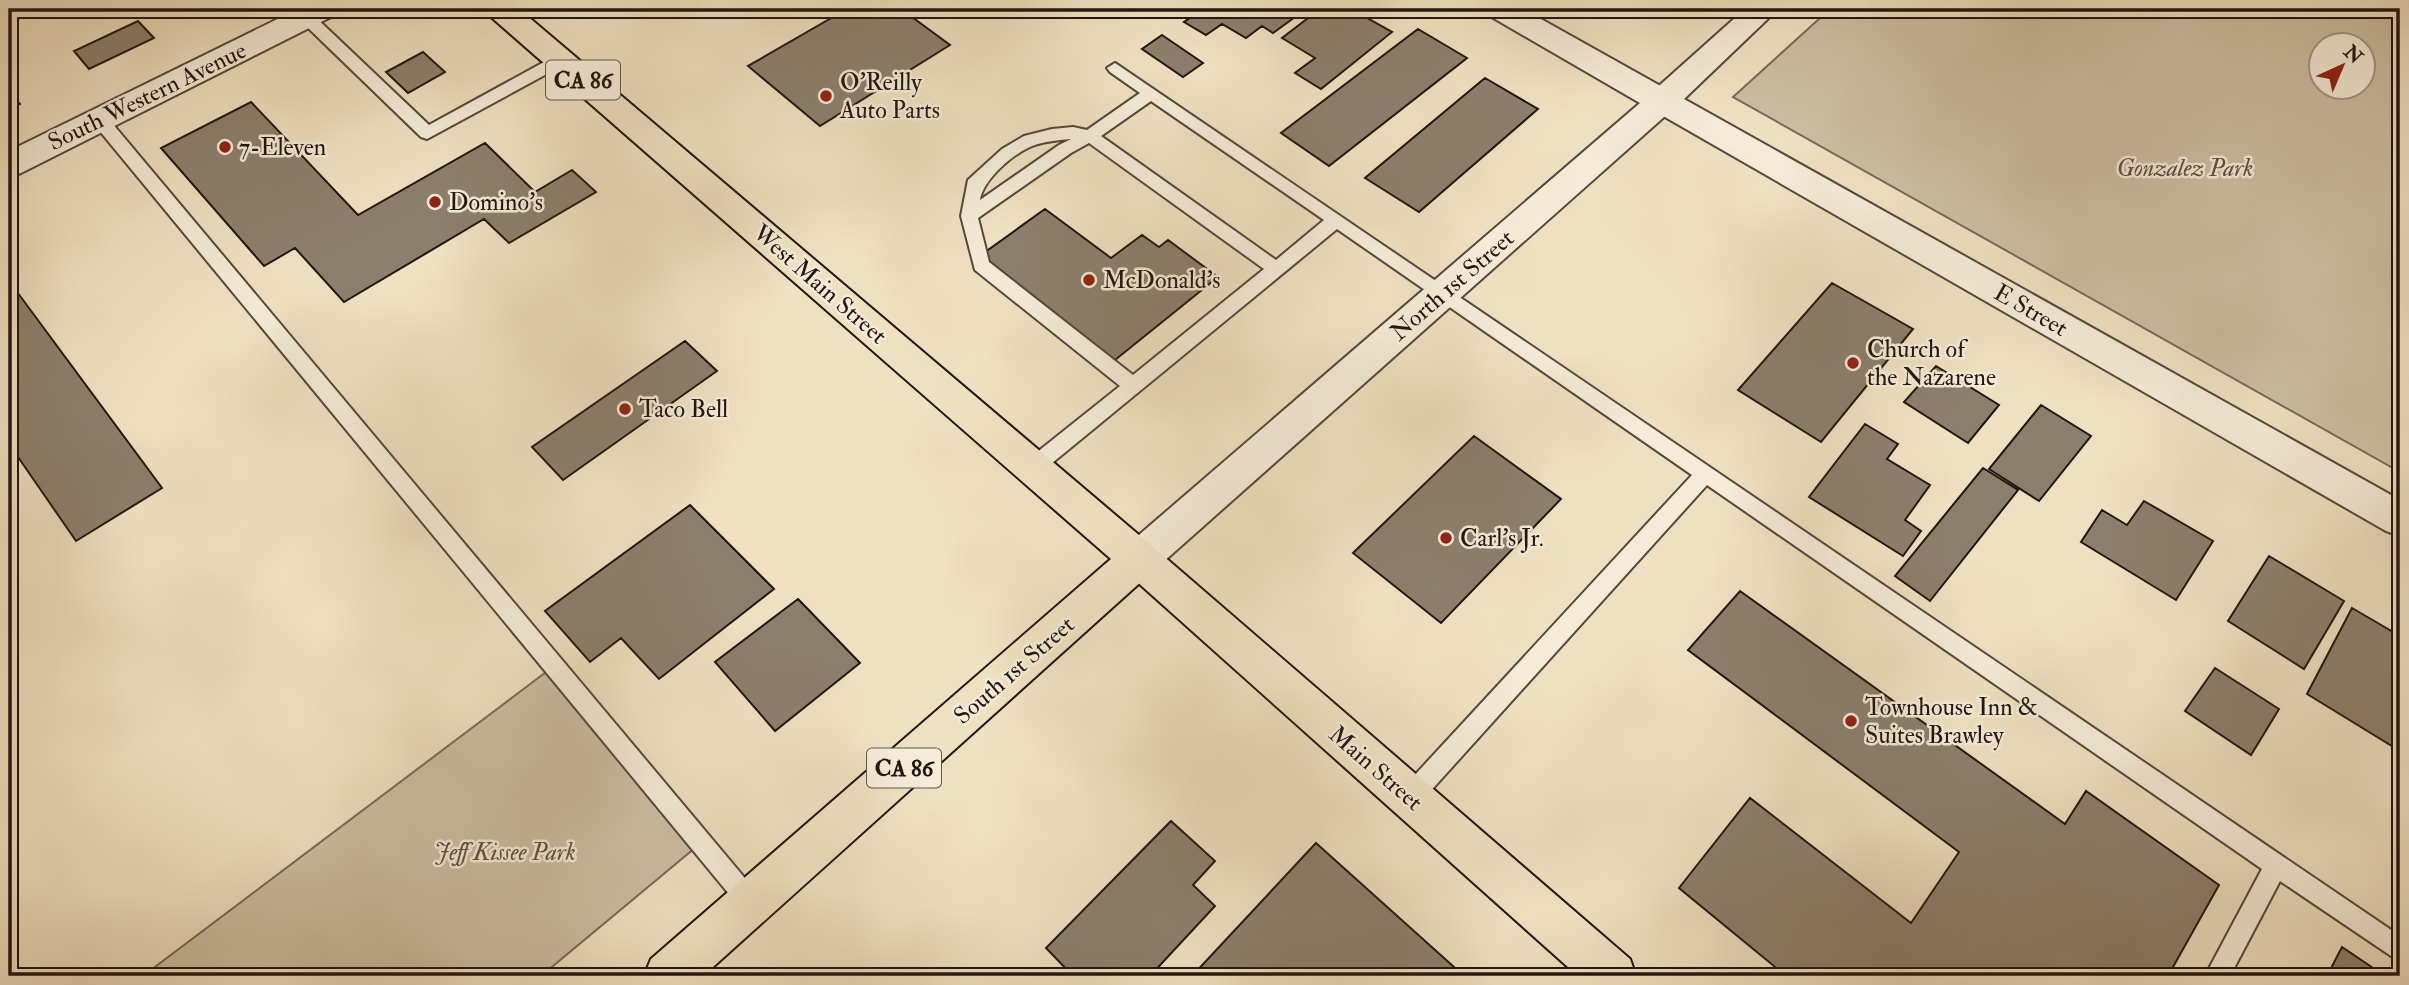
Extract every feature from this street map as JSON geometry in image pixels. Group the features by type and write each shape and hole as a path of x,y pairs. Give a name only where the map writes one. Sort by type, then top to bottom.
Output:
{"main road":[{"name":"West Main Street","path":"501,9 1139,559"},
{"name":"South 1st Street","path":"668,976 1139,559"},
{"name":"Main Street","path":"1139,559 1613,976"}],"street":[{"name":"E Street","path":"1501,9 2400,519"},
{"name":"North 1st Street","path":"1139,559 1763,9"},
{"name":"South Western Avenue","path":"9,165 314,13"}],"lane":[{"path":"314,13 428,134 559,60"},
{"path":"1115,68 2400,950"},
{"path":"969,216 1151,93"},
{"path":"100,120 751,902"},
{"path":"1132,385 981,265 969,216 974,184 1007,153 1041,137 1073,133 1090,136 1276,269"},
{"path":"1033,467 1336,220"},
{"path":"1409,798 1705,474"},
{"path":"2217,976 2276,866"}],"green space":[{"name":"Gonzalez Park","path":"1830,9 2400,9 2400,472 1733,97"},
{"name":"Jeff Kissee Park","path":"554,666 702,842 541,976 143,976"}],"building":[{"name":"O'Reilly Auto Parts","path":"847,9 901,9 950,45 820,126 748,66"},
{"path":"1203,9 1306,9 1273,33 1262,26 1246,38 1222,24 1206,35 1184,22"},
{"path":"1320,9 1351,9 1392,32 1321,89 1295,73 1315,58 1282,38"},
{"path":"138,21 154,38 89,69 74,51"},
{"path":"1418,29 1467,58 1329,166 1281,133"},
{"path":"1162,35 1203,63 1183,77 1142,49"},
{"path":"423,52 445,72 408,93 386,72"},
{"path":"1485,78 1538,109 1419,212 1365,178"},
{"path":"9,92 20,104 9,110"},
{"path":"251,102 358,215 485,143 535,192 572,170 596,192 509,243 484,219 344,302 295,248 264,266 161,148"},
{"path":"1045,209 1111,258 1142,235 1159,247 1168,240 1218,277 1115,360 981,255"},
{"path":"9,281 162,488 76,541 9,444"},
{"path":"1832,283 1913,329 1821,442 1738,390"},
{"name":"Taco Bell","path":"685,341 717,371 563,480 532,447"},
{"path":"1936,366 1999,405 1968,443 1904,402"},
{"path":"2041,405 2091,436 2039,501 1989,469"},
{"path":"1865,424 1898,444 1887,459 1930,485 1905,520 1921,531 1903,556 1809,497"},
{"name":"Carl's Jr.","path":"1474,436 1561,499 1441,623 1353,553"},
{"path":"1983,468 2018,490 1930,601 1895,576"},
{"path":"2144,501 2213,541 2176,600 2081,542 2102,510 2127,525"},
{"path":"690,505 774,589 659,679 621,638 590,662 545,611"},
{"path":"2269,556 2344,601 2304,669 2228,621"},
{"name":"Townhouse Inn & Suites Brawley","path":"1740,591 2065,824 2086,791 2219,885 2168,976 1786,976 1679,888 1750,798 1911,923 1959,852 1688,650"},
{"path":"798,599 860,663 775,731 715,662"},
{"path":"2352,608 2400,636 2400,751 2307,694"},
{"path":"2215,668 2279,709 2251,755 2185,711"},
{"path":"1171,821 1215,861 1193,885 1215,906 1150,976 1073,976 1046,948"},
{"path":"1316,843 1464,976 1192,976"},
{"path":"2342,947 2385,976 2327,976"}],"place":[{"name":"O'Reilly Auto Parts","path":"826,96"},
{"name":"7-Eleven","path":"225,147"},
{"name":"Domino's","path":"435,202"},
{"name":"McDonald's","path":"1089,280"},
{"name":"Church of the Nazarene","path":"1853,363"},
{"name":"Taco Bell","path":"625,409"},
{"name":"Carl's Jr.","path":"1446,538"},
{"name":"Townhouse Inn & Suites Brawley","path":"1851,721"}]}
